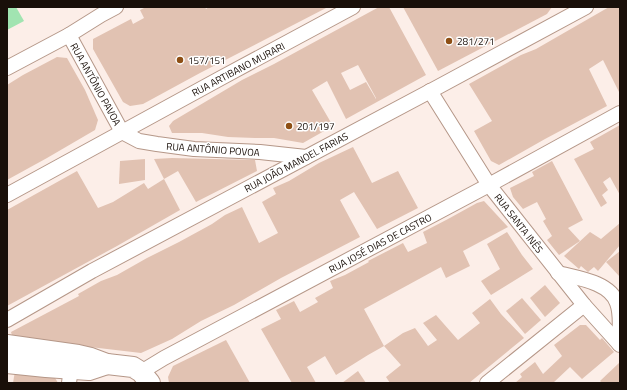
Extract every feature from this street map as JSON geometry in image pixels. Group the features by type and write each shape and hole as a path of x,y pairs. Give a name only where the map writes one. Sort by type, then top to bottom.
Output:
{"street":[{"path":"7,68 69,35 99,11 116,7"},
{"name":"RUA ARTIBANO MURARI","path":"7,195 353,7"},
{"path":"554,24 564,7"},
{"name":"RUA JOÃO MANOEL FARIAS","path":"7,320 92,271 586,7"},
{"name":"RUA ANTÔNIO PAVOA","path":"69,35 122,132"},
{"name":"RUA SANTA INÊS","path":"430,91 488,185 584,305 620,344"},
{"name":"RUA JOSÉ DIAS DE CASTRO","path":"145,377 170,355 620,113"},
{"name":"RUA ANTÔNIO POVOA","path":"122,132 140,141 194,150 260,152 306,157"},
{"path":"558,273 599,285 610,293 617,304 620,316 620,344"},
{"path":"487,383 584,305"},
{"path":"7,345 71,369"},
{"path":"7,363 71,369 91,358 107,364 133,367 145,377"}],"green space":[{"path":"7,7 16,7 24,21 7,30"}],"building":[{"path":"146,7 205,7 206,9 209,7 328,7 143,104 130,106 123,102 93,49 93,39 131,19 133,24 144,18 140,10"},
{"path":"379,7 389,7 426,75 346,119 327,81 312,90 333,126 303,143 274,138 228,137 202,133 172,133 169,126 173,121 242,80","holes":["358,65 376,98 366,82 350,90 341,73"]},
{"path":"403,7 552,7 547,14 438,71"},
{"path":"609,7 620,7 620,94 603,60 589,69 607,106 499,165 491,161 474,131 492,121 469,84 521,55 536,49"},
{"path":"57,57 67,58 85,90 98,120 95,130 7,180 7,85"},
{"path":"620,125 620,195 610,177 603,182 608,190 602,195 607,203 601,207 574,159 594,149 590,142"},
{"path":"353,147 372,183 398,171 418,208 377,229 354,192 340,200 360,237 281,278 234,305 201,321 172,339 141,353 13,339 11,332 79,296 78,294 101,281 117,275 242,207 259,243 278,233 262,202 276,194 273,188 289,181 319,163"},
{"path":"145,159 145,180 119,184 120,161"},
{"path":"154,159 255,160 257,171 196,202 178,171 164,179"},
{"path":"552,161 583,220 568,228 580,241 559,255 547,240 552,236 543,221 546,219 537,202 523,209 513,197 510,188 534,176 532,172"},
{"path":"77,171 98,208 113,202 144,183 148,189 164,179 180,210 7,306 7,210"},
{"path":"484,201 508,227 463,251 470,266 446,278 441,267 364,309 384,346 336,375 325,356 307,367 316,383 292,383 261,329 281,319 276,310 294,301 300,312 318,302 315,298 333,288 330,281 345,275 403,243 408,252 427,243 423,232 477,203"},
{"path":"620,223 620,245 598,271 594,267 588,272 581,266 579,269 564,256 590,232 601,239"},
{"path":"507,232 533,269 491,295 481,281 500,269 487,244"},
{"path":"620,251 620,277 606,262"},
{"path":"545,285 560,303 545,317 530,298"},
{"path":"522,298 541,320 525,334 506,311"},
{"path":"490,299 501,314 524,338 469,383 390,383 386,377 401,365 384,346 403,333 415,328 428,346 437,340 423,323 436,315 458,340 480,323 472,313"},
{"path":"580,325 586,325 600,340 602,338 614,352 582,379 570,367 553,383 515,383 522,377 520,374 535,362 543,374 562,356 554,345"},
{"path":"226,340 250,383 169,383 168,377 173,366"},
{"path":"619,363 620,383 602,383 600,381"},
{"path":"15,371 54,376 58,383 13,383"},
{"path":"358,371 366,383 342,383"}],"place":[{"name":"281/271","path":"449,41"},
{"name":"157/151","path":"180,60"},
{"name":"201/197","path":"289,126"}]}
